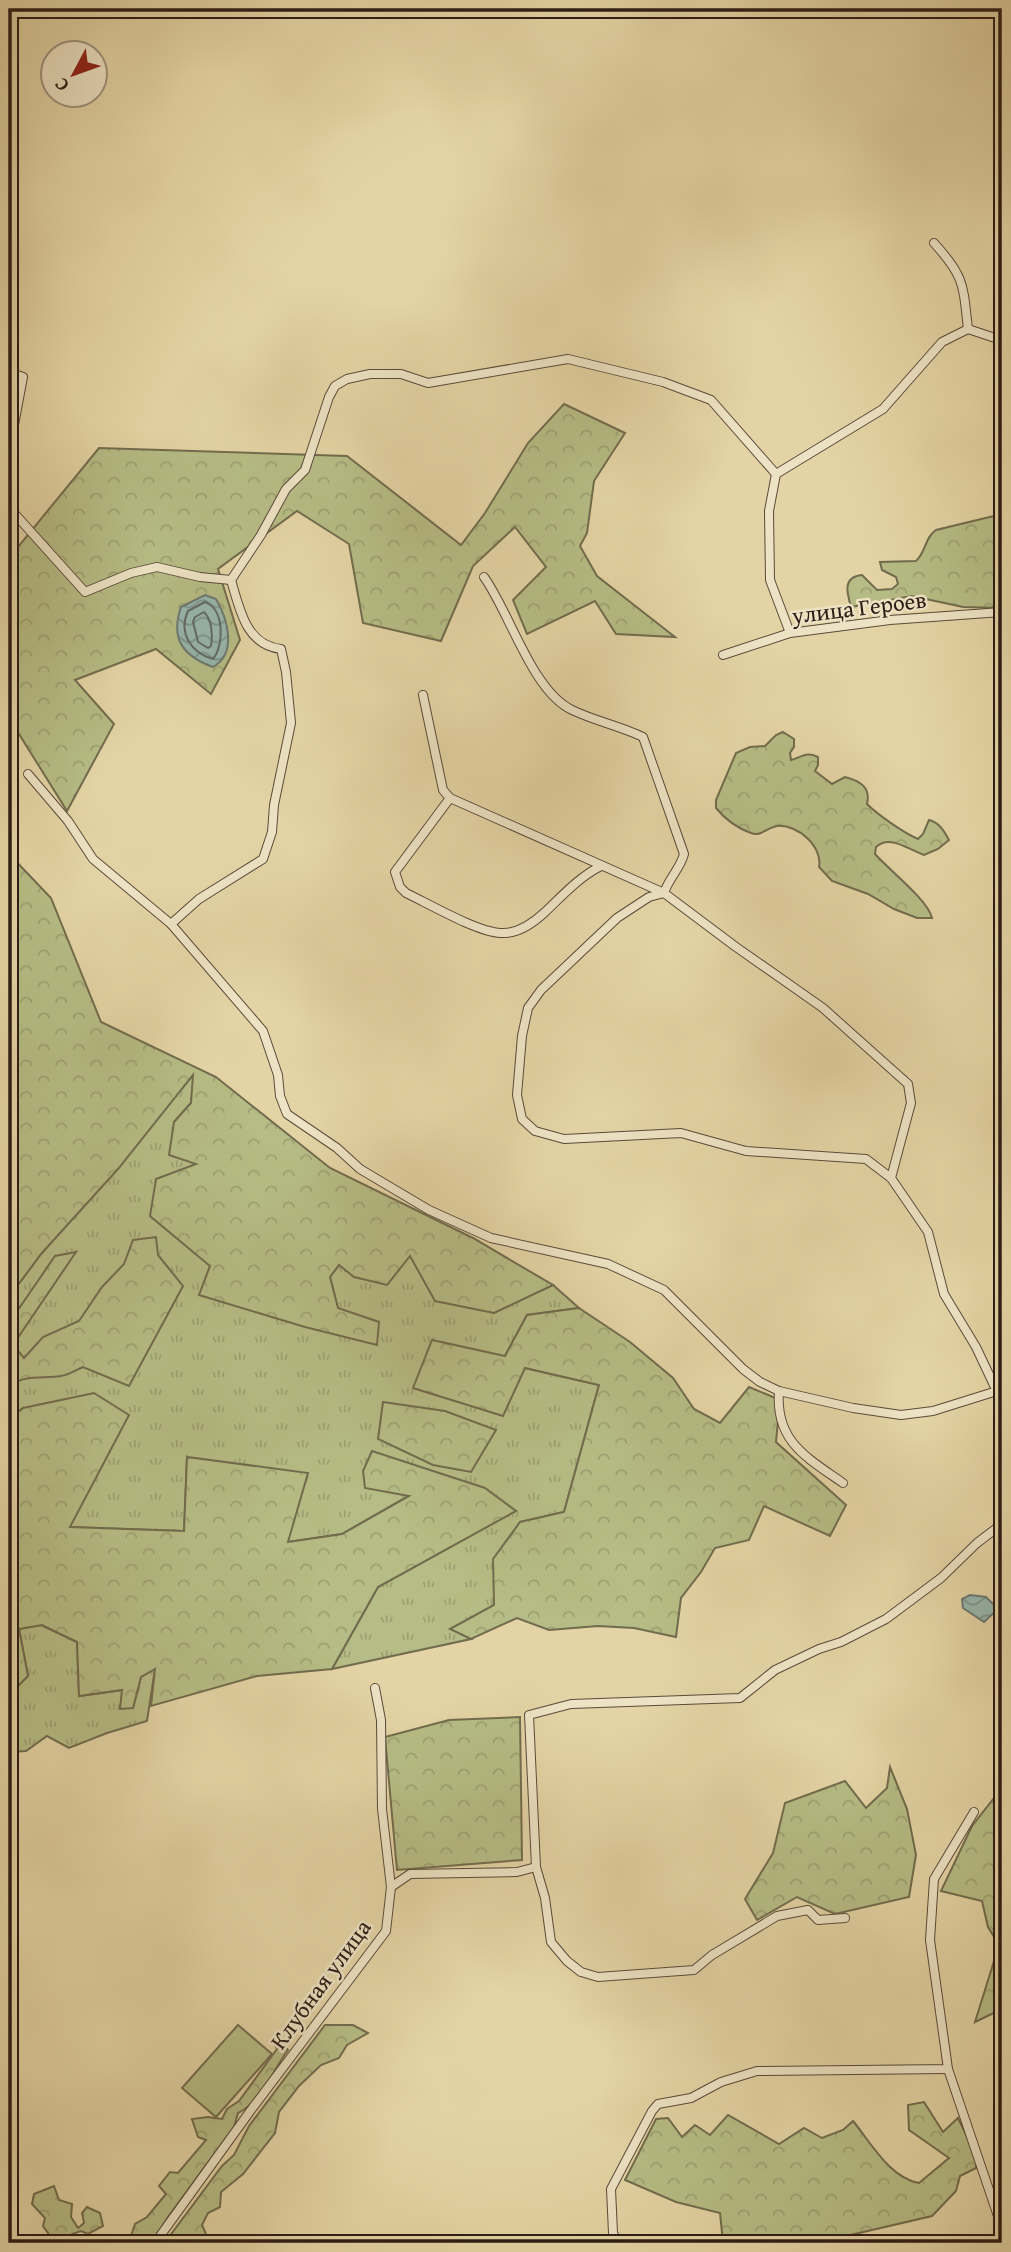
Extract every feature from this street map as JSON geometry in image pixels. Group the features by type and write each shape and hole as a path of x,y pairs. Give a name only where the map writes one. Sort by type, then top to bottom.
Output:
{"street":[{"path":"934,243 953,265 962,283 968,329"},
{"path":"790,633 770,580 769,511 776,474 883,409 942,342 968,329 998,339 1002,343"},
{"path":"231,580 261,535 286,489 305,470 335,386 347,379 370,374 401,374 428,383 568,359 663,382 711,400 776,474"},
{"path":"9,372 23,377 10,446 14,513 85,592 131,573 157,567 200,577 231,580"},
{"path":"484,577 497,596 535,671 550,691 570,709 643,737 684,854 681,866 667,883 664,892"},
{"path":"171,924 199,899 263,859 272,832 274,805 291,723 286,672 281,649 267,648 254,638 240,610 231,580"},
{"name":"улица Героев","path":"723,655 790,633 890,620 1002,612"},
{"path":"423,695 443,790 450,798 664,892 823,1008 908,1084 911,1103 891,1178"},
{"path":"28,774 68,821 93,859 171,924 262,1031 278,1075 279,1096 287,1114 337,1148 360,1169 429,1210 491,1238 608,1264 664,1290 743,1369 779,1391 853,1408 901,1415 933,1412 997,1391"},
{"path":"450,798 395,872 400,887 406,893 482,928 500,933 518,930 533,923 586,873 601,866"},
{"path":"664,892 649,897 629,911 563,968 528,1008 522,1036 517,1095 522,1119 535,1131 564,1139 681,1133 746,1151 866,1159 891,1178 928,1231 944,1294 976,1347 1002,1402"},
{"path":"779,1391 777,1412 788,1436 803,1455 843,1483"},
{"path":"845,1918 818,1920 807,1910 777,1916 712,1955 694,1970 598,1977 581,1972 567,1961 551,1942 545,1898 536,1867 529,1715 571,1704 740,1698 775,1670 819,1649 841,1642 886,1619 941,1578 1002,1524"},
{"name":"Клубная улица","path":"155,2243 386,1931 391,1887 382,1809 381,1720 375,1688"},
{"path":"974,1812 934,1879 930,1940 948,2069 1002,2228"},
{"path":"391,1887 410,1874 517,1872 536,1867"},
{"path":"618,2243 613,2232 611,2189 658,2104 691,2098 721,2082 757,2071 948,2069"}],"green space":[{"path":"564,404 625,433 594,481 587,533 580,546 597,576 675,637 616,634 595,601 527,634 513,600 546,567 515,527 473,566 441,641 363,623 349,544 297,511 218,569 240,640 211,694 156,649 75,680 114,724 67,811 9,718 9,558 99,448 347,456 461,545 485,513 528,443"},
{"path":"1002,514 1002,608 963,607 912,596 851,607 847,591 851,579 862,575 877,590 892,589 898,584 896,577 882,570 880,562 916,561 936,530"},
{"path":"783,732 794,739 791,760 814,755 818,757 815,771 832,784 845,777 860,783 866,789 867,804 906,833 918,839 929,820 941,827 949,840 924,855 893,842 881,843 876,847 875,854 916,894 932,918 917,918 868,894 832,881 819,867 819,859 813,845 801,833 785,826 777,826 758,834 751,833 732,823 716,808 716,800 736,753 750,747 765,746"},
{"path":"9,854 51,898 101,1022 216,1077 330,1168 473,1238 553,1285 494,1313 435,1301 410,1256 387,1285 354,1277 339,1265 330,1277 338,1308 379,1322 377,1345 305,1327 199,1295 210,1266 150,1216 156,1179 196,1164 169,1155 174,1122 191,1103 193,1075 118,1169 41,1254 9,1297"},
{"path":"194,1074 191,1103 174,1122 198,1164 210,1266 200,1295 379,1322 338,1309 330,1277 339,1265 409,1256 493,1313 553,1285 579,1308 527,1315 505,1356 525,1368 599,1385 564,1512 520,1522 494,1605 451,1629 471,1639 332,1669 378,1587 515,1511 410,1495 342,1534 288,1542 187,1457 184,1531 70,1527 23,1408 9,1419 9,1297 41,1254"},
{"path":"156,1237 158,1255 183,1286 129,1386 83,1367 64,1375 20,1380 9,1387 9,1323 55,1256 76,1252 13,1345 24,1358 43,1337 79,1321 102,1287 124,1264 133,1240"},
{"path":"579,1308 630,1342 673,1378 694,1409 720,1423 749,1387 780,1400 776,1442 846,1505 830,1536 764,1506 749,1540 715,1548 681,1598 676,1637 634,1628 598,1626 549,1630 517,1618 471,1639 450,1629 494,1605 493,1559 520,1522 564,1512 599,1385 525,1368 503,1416 413,1388 432,1340 505,1356 527,1315"},
{"path":"94,1393 129,1415 70,1527 184,1531 187,1457 308,1473 288,1542 342,1534 409,1496 365,1488 363,1471 372,1451 485,1488 516,1511 378,1587 332,1669 257,1676 151,1706 155,1669 141,1677 133,1708 120,1709 122,1690 79,1696 77,1642 42,1625 19,1629 28,1676 9,1695 9,1419 23,1408"},
{"path":"383,1402 445,1411 496,1430 471,1472 433,1465 378,1439"},
{"path":"41,1625 77,1642 79,1696 123,1690 120,1708 133,1708 141,1677 155,1669 147,1721 69,1748 47,1736 26,1751 9,1752 9,1695 28,1676 19,1629"},
{"path":"520,1717 522,1860 397,1870 385,1737 449,1720"},
{"path":"890,1767 907,1809 916,1855 909,1897 835,1914 797,1897 757,1920 745,1899 773,1853 785,1803 845,1781 866,1808 887,1788"},
{"path":"1002,1788 1002,2009 975,2022 999,1945 988,1927 982,1901 941,1891 972,1826"},
{"path":"238,2025 272,2054 216,2117 182,2088"},
{"path":"325,2025 353,2025 368,2033 347,2045 339,2058 321,2065 299,2086 279,2112 275,2133 243,2174 221,2192 220,2207 208,2213 202,2225 210,2243 198,2243 195,2240 192,2243 166,2241 222,2166 234,2155 249,2126"},
{"path":"279,2039 288,2050 260,2094 238,2113 234,2127 152,2243 124,2243 131,2236 135,2224 147,2217 166,2194 159,2186 170,2172 178,2173 206,2140 198,2137 192,2119 222,2119 227,2109 239,2101 277,2049 274,2043"},
{"path":"924,2102 943,2132 958,2118 978,2159 976,2168 960,2176 956,2191 932,2216 842,2237 835,2243 723,2243 720,2213 676,2202 625,2180 656,2119 668,2118 682,2137 695,2125 710,2135 728,2115 779,2144 804,2128 822,2138 843,2130 853,2121 890,2167 909,2180 919,2183 949,2158 909,2130 908,2105"},
{"path":"54,2186 59,2200 72,2204 71,2217 78,2228 84,2223 82,2213 87,2207 100,2213 103,2226 88,2234 81,2231 72,2234 68,2243 55,2243 43,2226 45,2218 32,2204 34,2194"}],"water":[{"path":"205,595 216,599 224,616 228,635 226,653 213,667 187,652 178,637 177,628 181,607"},
{"path":"970,1595 986,1597 998,1609 984,1622 963,1608 962,1599"}]}
